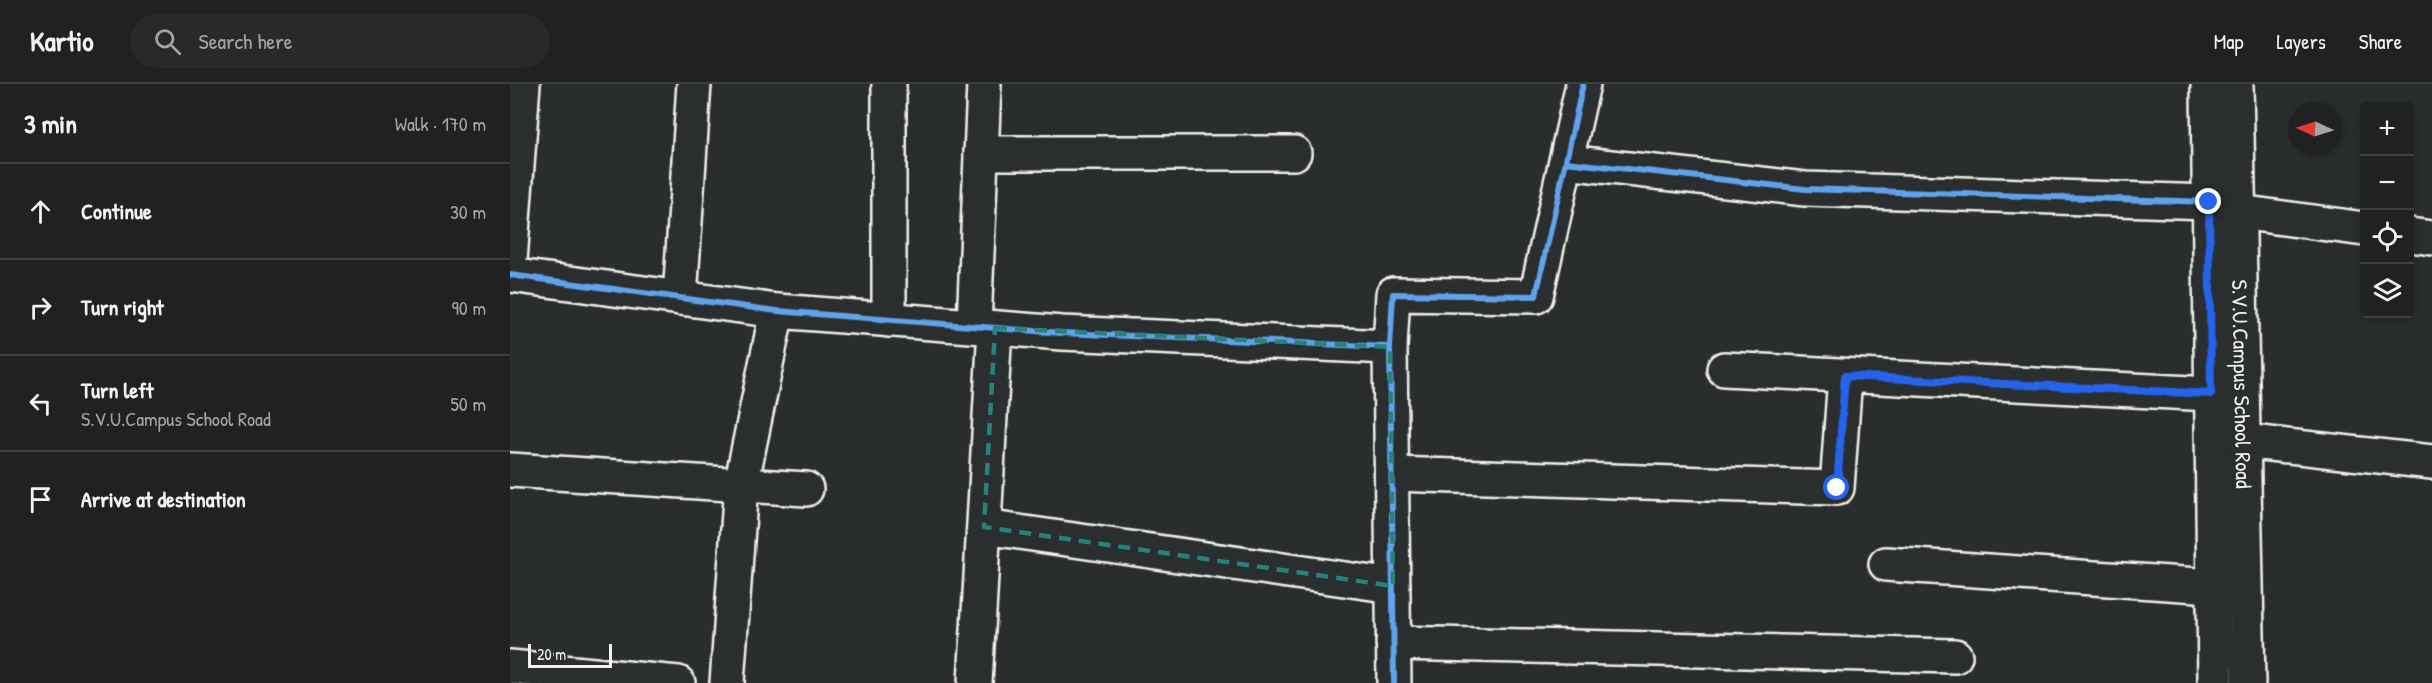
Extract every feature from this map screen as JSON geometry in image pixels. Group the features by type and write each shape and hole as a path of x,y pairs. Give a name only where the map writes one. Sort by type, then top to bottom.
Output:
{"street":[{"path":"510,261 523,84"},
{"path":"680,298 694,84"},
{"path":"889,84 889,320"},
{"path":"975,683 984,527 985,327 981,153 984,84"},
{"path":"1394,683 1390,348 1393,294 1536,296 1583,84"},
{"name":"S.V.U.Campus School Road","path":"2208,84 2224,207 2243,441 2248,683"},
{"name":"S.V.U.Campus School Road","path":"2214,683 2211,394 2224,207 2236,84"},
{"path":"981,153 1294,153"},
{"path":"1566,162 1805,189 2224,207 2360,228"},
{"path":"2414,236 2432,238"},
{"path":"510,275 777,311 985,327 1390,348"},
{"path":"727,683 741,485 777,311"},
{"path":"1724,369 2211,394"},
{"path":"1392,474 1837,488 1845,376"},
{"path":"2243,441 2432,462"},
{"path":"510,470 806,489"},
{"path":"984,527 1393,586"},
{"path":"1886,564 2213,586"},
{"path":"1393,643 1955,656"},
{"path":"510,667 678,683"}],"highlighted area":[{"path":"995,328 1390,347 1393,586 984,527"}],"cycle path":[{"path":"1394,683 1390,347 1393,294 1536,296 1583,84"},
{"path":"1566,162 1805,189 2209,202"},
{"path":"510,275 777,311 1062,333 1390,347"}],"route":[{"path":"1837,488 1845,376 2211,394 2209,202"}]}
